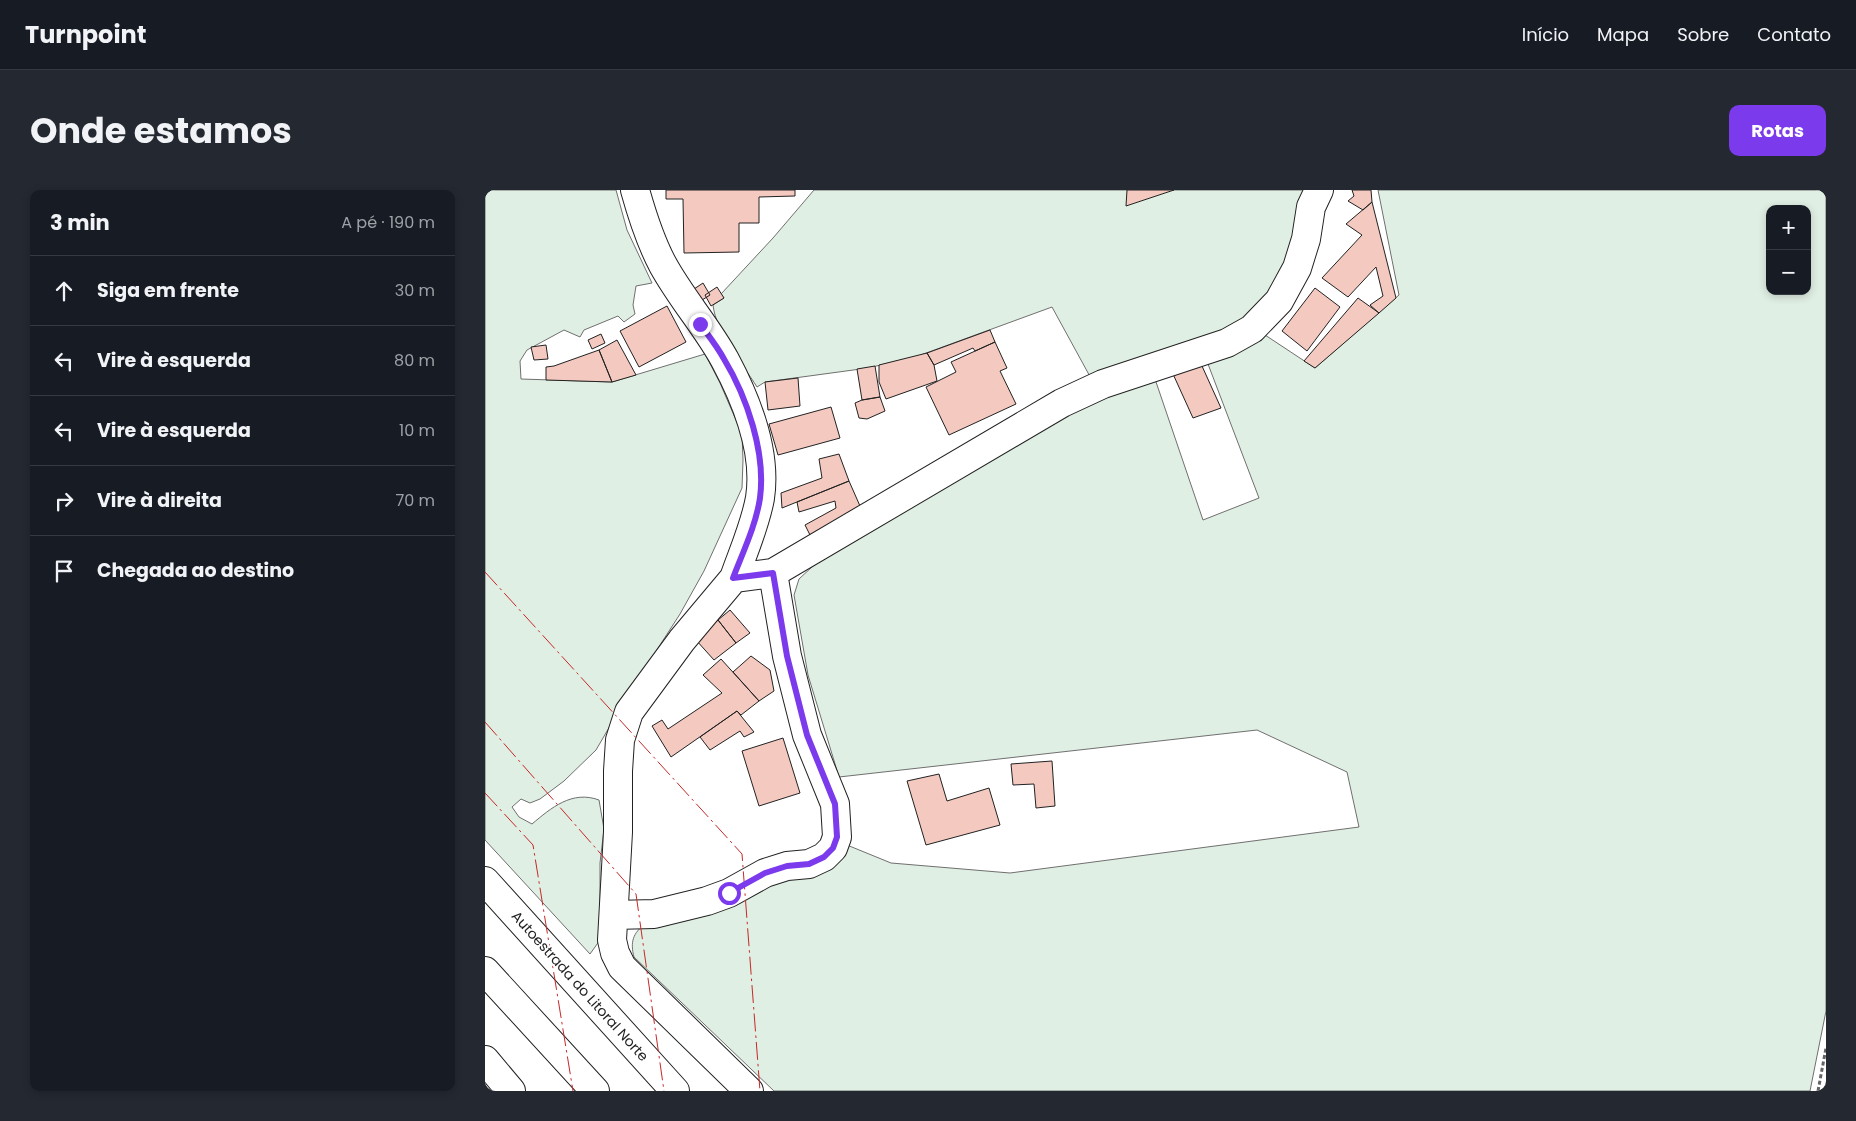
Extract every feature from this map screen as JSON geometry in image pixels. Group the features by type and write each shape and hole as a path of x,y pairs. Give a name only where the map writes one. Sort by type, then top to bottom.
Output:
{"main road":[{"path":"635,190 642,217 663,264 725,360 743,399 758,443 761,478 760,498 753,525 733,578 682,640 629,712 621,740 618,771 618,832 612,940 615,953 622,967 749,1091"},
{"path":"733,578 773,573 1062,403 1103,384 1227,343 1252,329 1279,301 1297,268 1306,239 1311,207 1319,190"},
{"path":"614,915 654,914 707,901 729,893 765,873 787,866 809,864 824,857 833,848 837,837 835,804 807,735 787,656 773,573"},
{"name":"Autoestrada do Litoral Norte","path":"485,881 675,1091"},
{"path":"485,971 595,1091"},
{"path":"485,1060 511,1091"}],"path":[{"path":"1818,1091 1826,1048"}],"green space":[{"path":"485,190 616,190 627,230 652,283 636,286 633,305 635,314 624,322 618,316 584,330 580,337 564,330 527,350 520,361 521,379 612,382 705,354 742,434 742,488 704,571 680,614 631,690 596,750 564,781 540,799 530,803 521,799 512,807 519,817 532,824 562,802 580,797 599,800 604,829 600,863 600,940 590,954 485,840"},
{"path":"814,190 1309,190 1290,269 1247,323 1093,382 1052,307 918,356 868,368 765,382 757,387 724,336 713,305 724,298 721,294"},
{"path":"1378,190 1826,190 1826,1011 1810,1091 774,1091 634,957 633,938 645,924 847,845 891,863 1010,873 1359,827 1347,772 1257,730 839,777 808,675 794,595 799,579 813,566 905,500 1104,395 1155,379 1203,520 1259,498 1208,364 1231,355 1262,333 1315,368 1399,295"}],"building":[{"path":"666,190 795,190 795,196 759,197 759,223 739,223 739,252 684,253 683,199 666,199"},
{"path":"1127,190 1174,190 1126,206"},
{"path":"1352,190 1371,190 1372,202 1363,210 1348,201 1354,196"},
{"path":"1372,202 1396,298 1379,313 1370,305 1383,296 1376,267 1348,297 1322,278 1362,235 1346,224"},
{"path":"703,283 710,295 699,302 691,291"},
{"path":"717,287 724,298 711,306 705,295"},
{"path":"1315,288 1340,307 1307,351 1282,331"},
{"path":"1358,298 1379,313 1315,368 1304,361"},
{"path":"667,306 686,342 639,367 620,331"},
{"path":"990,330 995,342 975,351 973,348 934,365 927,353"},
{"path":"601,334 605,343 592,349 588,340"},
{"path":"617,340 636,375 612,382 599,350"},
{"path":"995,342 1007,368 1000,371 1016,404 949,435 926,387 956,372 951,362"},
{"path":"546,345 548,359 534,360 531,347"},
{"path":"599,350 612,382 546,380 546,367"},
{"path":"927,353 934,365 937,381 886,399 879,382 879,365"},
{"path":"875,366 880,397 862,400 857,369"},
{"path":"1202,366 1221,408 1193,418 1173,374"},
{"path":"798,378 800,406 768,410 765,382"},
{"path":"880,397 885,411 867,419 859,418 855,403"},
{"path":"831,407 840,438 778,455 769,424"},
{"path":"839,454 849,481 782,508 781,493 822,478 819,459"},
{"path":"849,481 860,506 811,537 805,525 836,508 835,501 799,512 797,502"},
{"path":"730,610 750,633 736,643 718,620"},
{"path":"718,620 736,643 714,660 696,640"},
{"path":"751,656 770,670 774,691 759,701 733,672"},
{"path":"721,659 759,701 741,715 737,711 671,757 652,726 662,720 668,729 722,693 703,675"},
{"path":"737,711 754,732 744,737 740,731 710,750 700,737"},
{"path":"783,738 800,793 759,806 742,751"},
{"path":"1052,761 1055,806 1036,808 1034,784 1013,785 1011,764"},
{"path":"939,774 947,801 989,788 1000,825 926,845 907,781"}],"power":[{"path":"485,572 742,854 760,1091"},
{"path":"485,722 636,894 664,1091"},
{"path":"485,793 533,845 573,1091"}],"route":[{"path":"700,324 725,360 743,399 758,443 761,478 760,498 753,525 733,578 773,573 787,656 807,735 835,804 837,837 833,848 824,857 809,864 787,866 765,873 729,893"}]}
